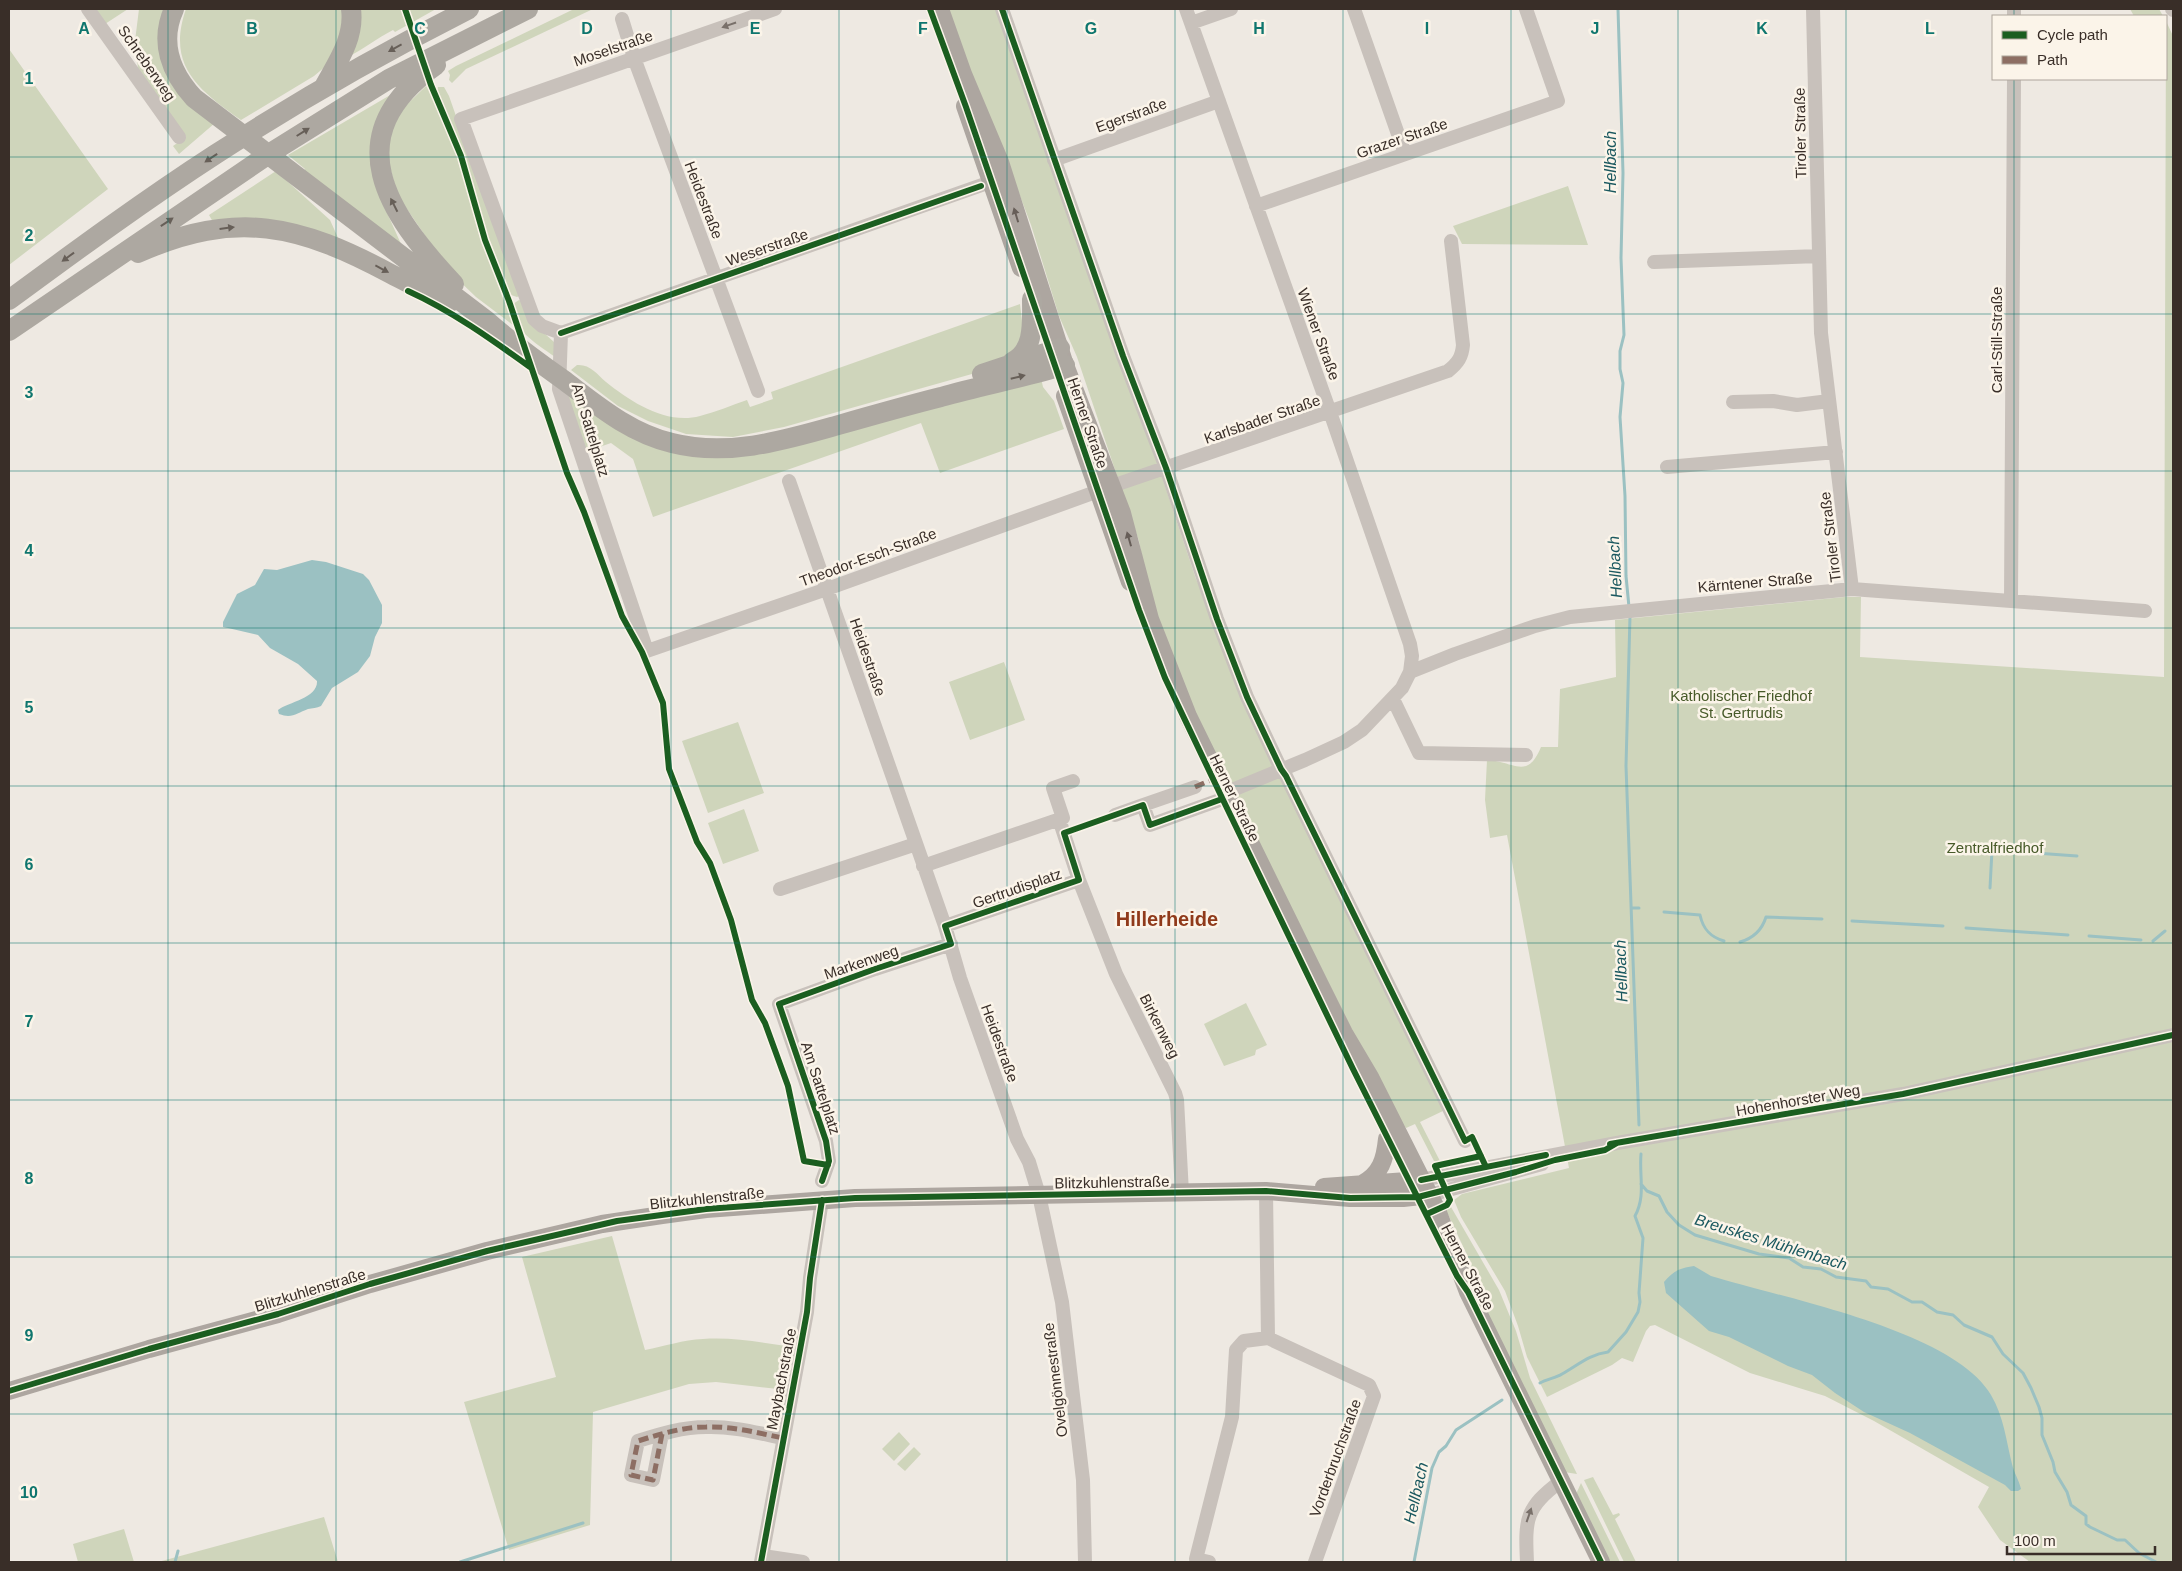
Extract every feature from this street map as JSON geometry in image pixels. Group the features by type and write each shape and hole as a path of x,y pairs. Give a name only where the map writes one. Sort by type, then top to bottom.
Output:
{"highway":[{"path":"174,9 168,33 168,48 172,66 182,86 194,98 480,310 509,335 583,390 619,422 648,435 670,443 690,447 730,449 791,439 942,396 1057,358"},
{"path":"182,9 176,29 176,52 183,72 192,88 221,117"},
{"path":"324,87 348,42 352,27 351,9"},
{"path":"9,300 108,228 215,155 324,87 469,9"},
{"path":"9,331 83,278 272,152 380,84 528,9"},
{"path":"480,310 438,267 400,217 383,180 379,148 385,122 401,94 420,77 492,26"},
{"path":"292,170 487,321 509,335"},
{"path":"83,278 160,243 186,235 238,227 266,227 300,234 334,245 509,335"},
{"path":"1001,368 1020,358 1025,351 1032,331 1032,299"},
{"path":"583,390 652,428 682,436 721,440 770,435 1001,368 1057,358"}],"main road":[{"name":"Herner Straße","path":"930,9 998,180 1032,299 1057,358"},
{"name":"Herner Straße","path":"940,9 1057,358 1106,489 1139,610 1165,678 1332,1009 1370,1077 1420,1188"},
{"name":"Herner Straße","path":"1225,796 1387,1139 1441,1219 1468,1292 1601,1562"},
{"path":"1362,1184 1378,1173 1384,1160 1387,1139"},
{"path":"1266,1191 1362,1184 1420,1188"},
{"name":"Blitzkuhlenstraße","path":"9,1391 142,1351 278,1314 370,1284 518,1243 628,1220 706,1209 855,1198 1266,1191 1350,1198 1420,1188"}],"street":[{"name":"Schreberweg","path":"88,9 179,137"},
{"name":"Moselstraße","path":"561,333 542,326 534,319 461,119 775,9"},
{"path":"1002,9 1123,356 1166,468 1217,620 1247,697 1281,770 1286,776 1465,1141"},
{"name":"Wiener Straße","path":"1186,9 1330,412 1410,644 1412,656 1410,672"},
{"path":"1191,23 1231,9"},
{"path":"1354,9 1406,154"},
{"name":"Grazer Straße","path":"1256,206 1558,101 1526,9"},
{"name":"Tiroler Straße","path":"1813,9 1821,333 1852,589"},
{"name":"Heidestraße","path":"622,20 634,58 758,391"},
{"name":"Carl-Still-Straße","path":"2011,601 2014,80"},
{"name":"Egerstraße","path":"1054,160 1219,101"},
{"name":"Weserstraße","path":"561,333 998,180"},
{"name":"Karlsbader Straße","path":"1106,489 1448,371 1456,365 1462,356 1463,344 1451,241"},
{"path":"1654,262 1819,256"},
{"name":"Am Sattelplatz","path":"561,333 559,389 647,651"},
{"path":"1733,402 1766,401 1797,405 1829,401"},
{"path":"1666,467 1836,452"},
{"name":"Heidestraße","path":"789,481 945,926 960,978 1017,1139 1029,1162 1039,1195"},
{"name":"Theodor-Esch-Straße","path":"647,651 1106,489"},
{"name":"Kärntener Straße","path":"1410,672 1535,626 1570,617 1852,589 2145,611"},
{"path":"1143,805 1150,825 1225,796 1350,738 1362,730 1393,699 1402,688 1410,672"},
{"path":"1393,699 1419,753 1526,755"},
{"name":"Gertrudisplatz","path":"945,926 1079,880 1059,819 1063,818 1053,788 1073,781"},
{"path":"1115,815 1194,786"},
{"path":"924,866 1059,819"},
{"path":"780,889 916,844"},
{"name":"Birkenweg","path":"1079,880 1116,974 1175,1093 1177,1100 1182,1192"},
{"name":"Markenweg","path":"780,1004 875,969 951,944"},
{"name":"Am Sattelplatz","path":"780,1004 826,1141 829,1161 822,1181"},
{"name":"Hohenhorster Weg","path":"1420,1188 1605,1150 1617,1143 1902,1094 2173,1035"},
{"path":"1209,1562 1196,1558 1232,1417 1236,1350 1244,1341 1268,1338 1266,1191"},
{"name":"Ovelgönnestraße","path":"1039,1195 1062,1302 1070,1361 1083,1480 1085,1562"},
{"name":"Maybachstraße","path":"762,1559 807,1312 810,1278 822,1200"},
{"name":"Vorderbruchstraße","path":"1268,1338 1369,1385 1374,1396 1315,1562"},
{"path":"662,1434 707,1426 783,1438"},
{"path":"1527,1562 1527,1522 1532,1507 1544,1493 1561,1482"},
{"path":"762,1559 803,1562"}],"green space":[{"path":"94,9 128,9 105,24"},
{"path":"139,9 168,9 162,44 215,123 179,154 173,146 186,137 138,69 135,41"},
{"path":"186,9 348,9 332,61 314,76 241,120 212,98 190,75 180,46 181,29"},
{"path":"359,9 401,9 403,16 411,14 409,9 436,9 395,32 393,30 387,33 348,57"},
{"path":"574,9 593,9 466,69 452,83 449,80 450,75 448,71 456,66"},
{"path":"945,9 997,9 1150,441 1196,579 1445,1110 1420,1122 1441,1163 1434,1161 1415,1124 1406,1128 1390,1107 1182,688 1151,605 1139,541 1077,357 1059,316 1031,225"},
{"path":"2130,9 2159,9 2162,15 2133,15"},
{"path":"2167,23 2173,36 2173,1562 2030,1562 2000,1540 1978,1507 1989,1487 1874,1421 1825,1396 1750,1373 1655,1325 1650,1326 1646,1331 1633,1362 1622,1358 1612,1365 1547,1397 1527,1357 1505,1291 1461,1217 1454,1200 1462,1194 1569,1168 1507,835 1490,838 1485,800 1487,760 1519,767 1525,766 1530,764 1536,757 1541,747 1558,747 1560,689 1616,677 1615,620 1844,597 1861,597 1860,657 2164,677"},
{"path":"9,49 108,189 9,265"},
{"path":"426,86 433,92 459,154 481,232 506,298 513,325 476,297 450,272 398,196 386,153 395,116"},
{"path":"438,87 444,87 449,96 519,296 517,297 508,294 486,238 466,165 437,94"},
{"path":"392,94 386,104 376,188 401,244 303,172 305,169 288,155"},
{"path":"276,171 330,220 339,240 213,222 209,215"},
{"path":"1568,186 1588,245 1462,244 1453,226"},
{"path":"519,300 522,301 534,324 554,342 558,359 535,343 521,330 514,314 513,304"},
{"path":"1020,304 1025,346 979,372 784,427 733,437 686,434 648,421 618,406 571,370 577,365 586,366 616,390 638,404 662,414 687,418 700,416 747,400 750,407 773,399 771,392"},
{"path":"1041,378 1043,387 1054,401 1064,429 940,473 921,423 653,517 633,459 611,443 585,452 567,393 683,452"},
{"path":"1004,662 1025,720 970,740 949,682"},
{"path":"738,722 764,793 708,813 682,741"},
{"path":"744,809 759,851 723,864 708,823"},
{"path":"1246,1003 1267,1045 1256,1050 1255,1055 1224,1066 1204,1024"},
{"path":"1451,1207 1499,1290 1516,1331 1530,1378 1577,1474 1564,1472 1491,1325 1468,1257 1446,1210"},
{"path":"612,1236 645,1350 703,1339 744,1340 786,1346 778,1389 716,1382 689,1384 593,1412 590,1525 509,1550 464,1402 556,1377 522,1257"},
{"path":"899,1432 910,1444 894,1461 882,1449"},
{"path":"914,1447 921,1454 905,1471 897,1464"},
{"path":"1593,1477 1613,1515 1619,1513 1620,1515 1615,1519 1636,1562 1624,1562 1584,1480"},
{"path":"1581,1483 1620,1562 1608,1562 1577,1498 1577,1492"},
{"path":"324,1517 338,1562 158,1562"},
{"path":"124,1529 134,1562 78,1562 73,1544"}],"water":[{"path":"312,560 326,562 363,574 369,580 382,605 382,623 375,637 370,656 358,672 332,688 321,706 287,716 279,714 278,710 308,696 316,687 317,681 298,664 270,648 258,635 223,627 223,622 237,594 255,585 264,569 277,570"},
{"path":"1694,1266 1711,1276 1863,1319 1941,1352 1971,1372 1991,1395 1999,1412 2013,1467 2021,1489 2011,1491 2005,1485 1910,1433 1864,1412 1812,1375 1788,1366 1729,1337 1709,1331 1666,1293 1664,1282 1667,1278 1677,1271"}],"waterway":[{"name":"Hellbach","path":"1618,9 1623,173 1621,258 1624,335 1620,351 1620,369 1623,383 1620,417 1625,496 1626,576 1629,607"},
{"name":"Hellbach","path":"1630,616 1626,766 1639,1125"},
{"path":"1990,888 1992,850 2077,856"},
{"name":"Hellbach","path":"1631,908 1639,908"},
{"path":"1664,912 1700,915 1708,932 1724,941"},
{"path":"1740,942 1757,933 1766,917 1822,919"},
{"path":"1852,921 1943,926"},
{"path":"1966,928 2068,935"},
{"path":"2153,941 2165,931"},
{"path":"2089,936 2141,940"},
{"name":"Hellbach","path":"1540,1383 1560,1375 1590,1357 1608,1352 1626,1332 1638,1312 1643,1238 1635,1216 1641,1193 1641,1154"},
{"name":"Breuskes Mühlenbach","path":"1641,1184 1647,1191 1659,1196 1667,1212 1679,1225 1695,1235 1759,1254 1789,1258 1803,1267 1821,1269 1836,1277 1866,1281 1871,1287 1888,1289 1912,1302 1922,1302 1937,1312 1953,1315 1964,1325 1992,1337 2003,1354 2023,1373 2031,1388 2042,1418 2042,1435 2055,1472 2067,1492 2071,1505 2086,1516 2086,1524 2090,1527 2117,1540 2125,1540 2139,1553 2156,1562"},
{"name":"Hellbach","path":"1414,1562 1432,1468 1439,1452 1446,1446 1456,1430 1502,1400"},
{"path":"460,1562 583,1523"},
{"path":"175,1562 178,1551"}],"marked path":[{"path":"1195,787 1218,777"},
{"path":"662,1434 653,1480 631,1475 638,1441 672,1431 697,1427 716,1427 745,1430 783,1438"}],"cycle path":[{"path":"405,9 431,85 461,156 485,240 509,301 567,473 584,512 622,616 642,652 663,703 669,769 697,842 710,863 731,920 752,1000 765,1023 788,1086 804,1161 828,1165"},
{"path":"930,9 966,107 1139,610 1165,678 1353,1069 1457,1276 1468,1292 1601,1562"},
{"path":"1002,9 1123,356 1166,468 1217,619 1247,697 1465,1141 1472,1137 1486,1167"},
{"path":"561,333 981,186"},
{"path":"408,291 456,316 530,367"},
{"path":"822,1181 829,1161 826,1141 779,1004 951,944 945,926 1079,880 1064,833 1143,805 1150,825 1222,799"},
{"path":"1610,1144 1903,1094 2173,1035"},
{"path":"9,1391 149,1349 278,1314 370,1284 487,1251 617,1221 706,1209 855,1198 1266,1191 1350,1198 1418,1197 1555,1160 1605,1150 1617,1143"},
{"path":"1421,1180 1546,1155"},
{"path":"1427,1214 1447,1205 1450,1200 1435,1166 1481,1156"},
{"path":"761,1562 807,1312 810,1278 822,1200"}],"district":[{"name":"Hillerheide","path":"1167,919"}],"park label":[{"name":"Katholischer Friedhof St. Gertrudis","path":"1741,704"},
{"name":"Zentralfriedhof","path":"1995,847"}]}
